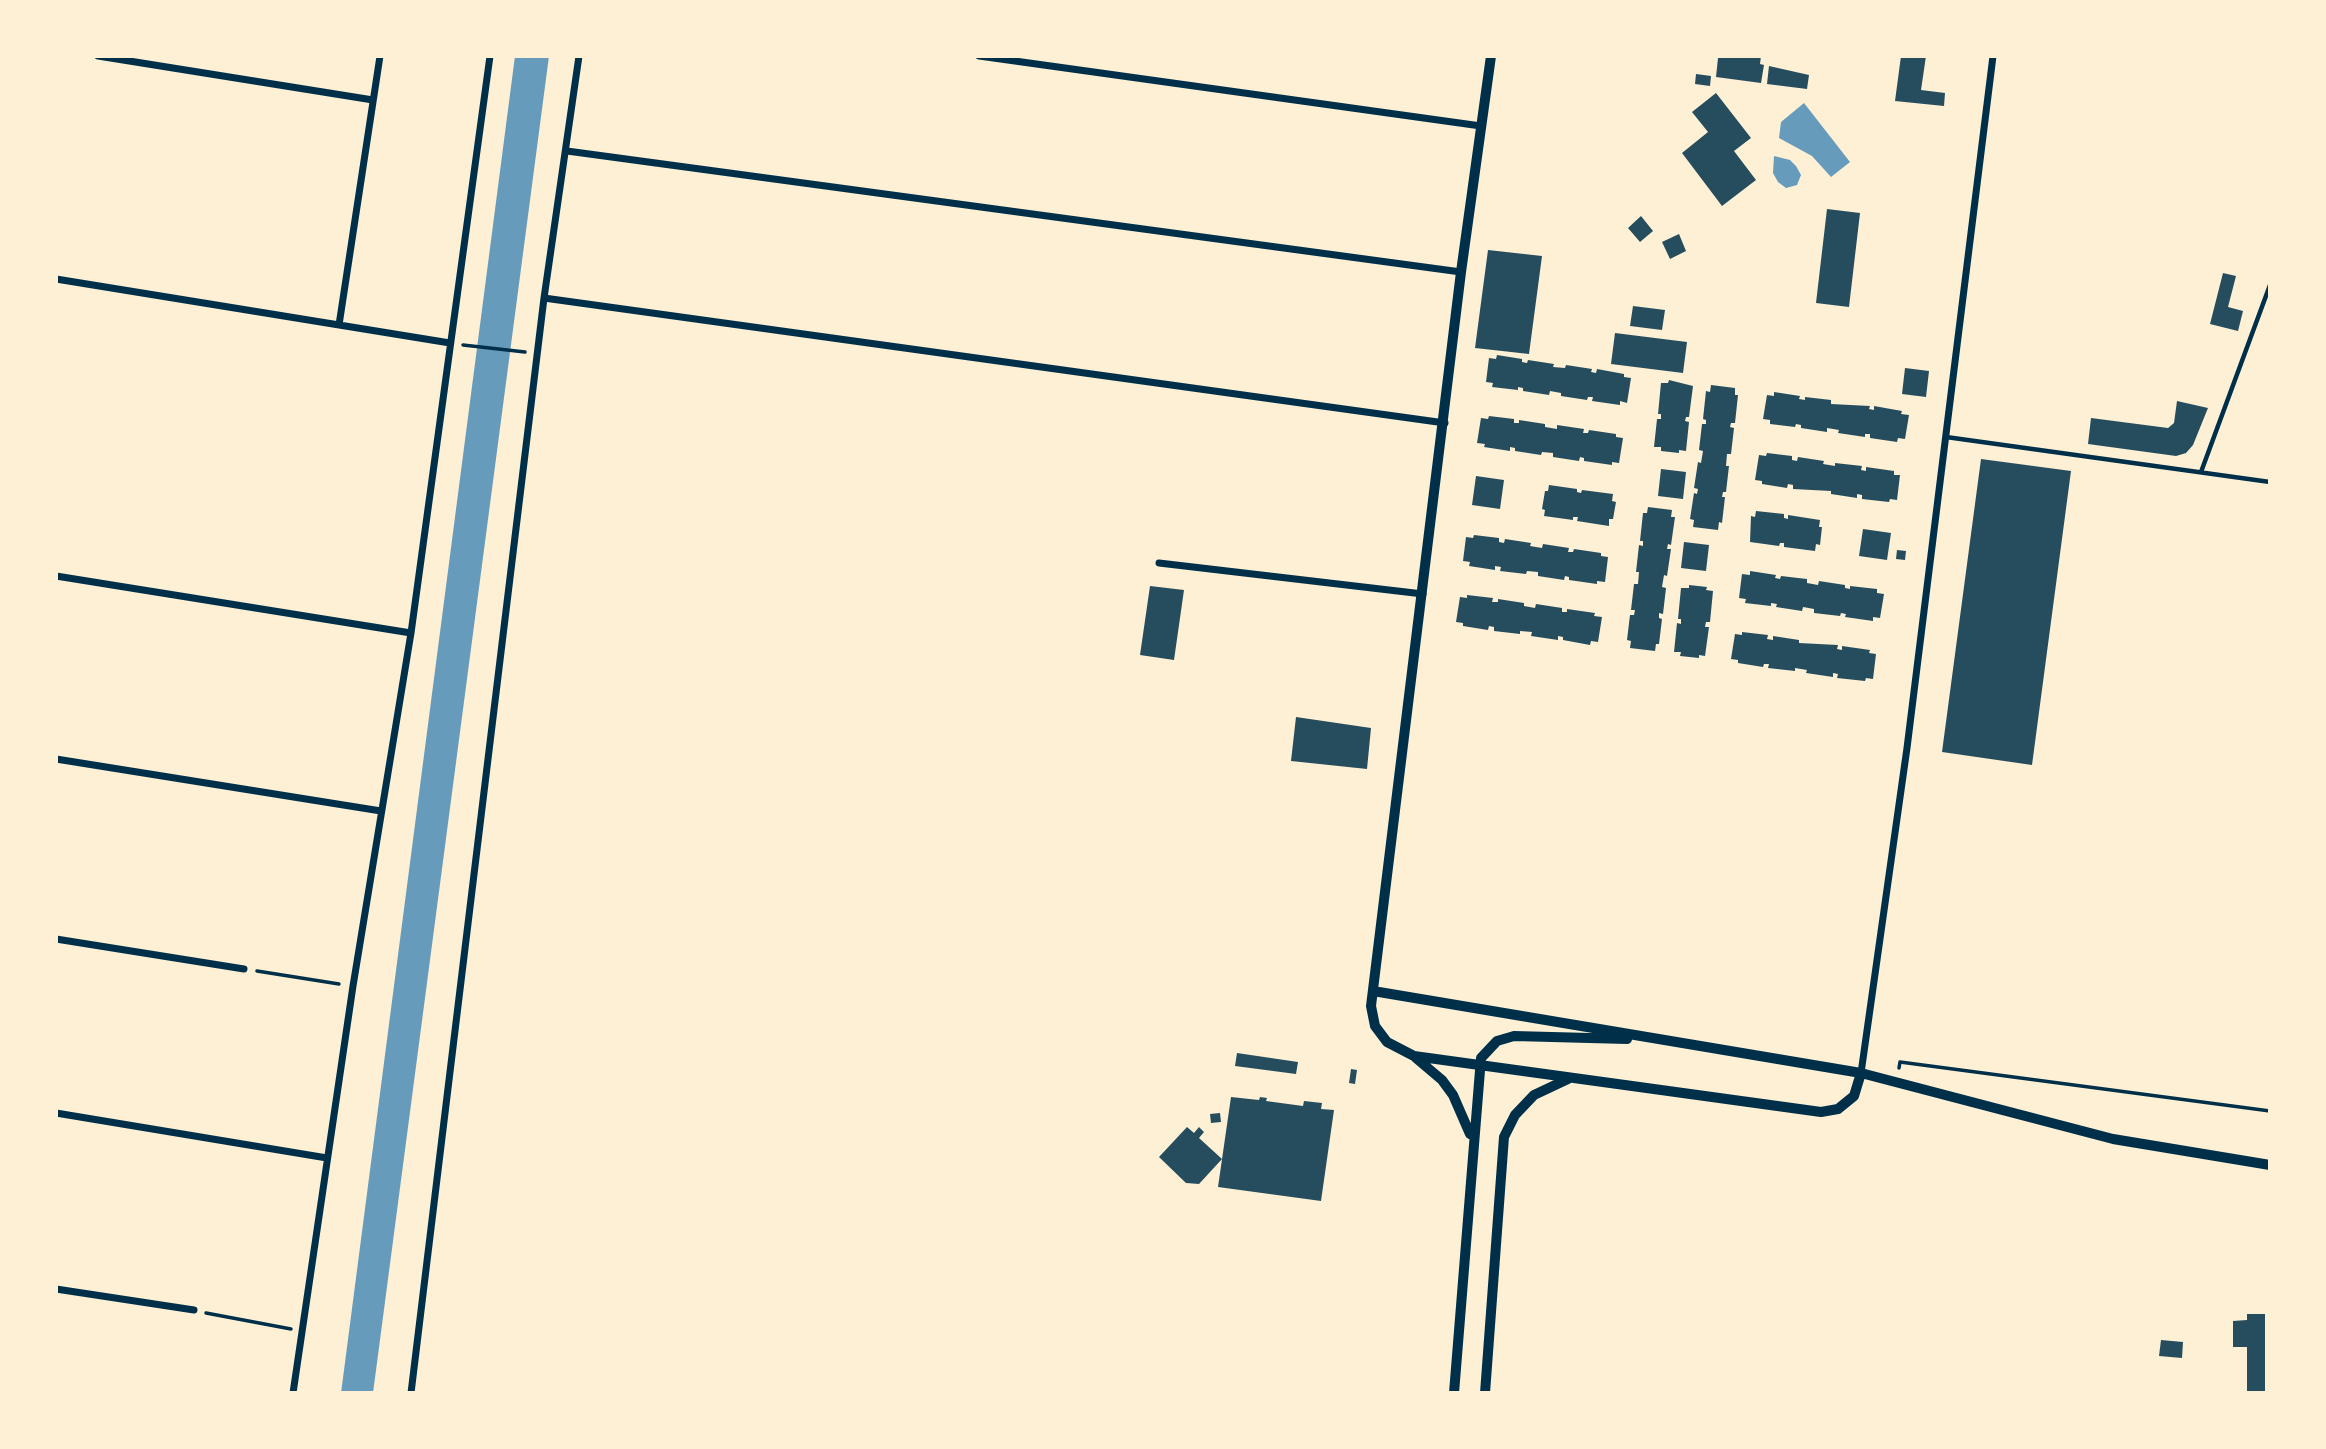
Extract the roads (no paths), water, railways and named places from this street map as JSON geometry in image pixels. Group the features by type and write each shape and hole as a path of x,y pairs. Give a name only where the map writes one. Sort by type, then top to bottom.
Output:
{"street":[{"path":"98,56 373,100"},
{"path":"339,326 380,56"},
{"path":"293,1393 353,986 411,633 490,56"},
{"path":"411,1393 544,298 579,56"},
{"path":"979,56 1481,126"},
{"path":"1491,56 1461,272 1372,1016 1380,1035 1395,1049 1414,1056 1821,1112 1838,1109 1854,1096 1861,1073 1908,737 1993,56"},
{"path":"567,151 1461,272"},
{"path":"56,279 450,343"},
{"path":"544,298 1445,423"},
{"path":"1159,563 1423,594"},
{"path":"56,576 411,633"},
{"path":"56,759 381,811"},
{"path":"56,939 244,969"},
{"path":"1373,991 1861,1073 2113,1139 2270,1166"},
{"path":"1454,1393 1479,1065 1490,1046 1514,1036 1665,1040"},
{"path":"1414,1056 1442,1080 1453,1095 1462,1111 1473,1146"},
{"path":"1485,1393 1504,1137 1515,1115 1534,1095 1561,1081 1576,1077"},
{"path":"56,1113 327,1158"},
{"path":"56,1289 194,1310"}],"lane":[{"path":"2201,472 2270,285"},
{"path":"1945,437 2270,482"}],"water":[{"path":"515,56 549,56 373,1393 341,1393"},
{"path":"1804,103 1850,162 1831,177 1812,156 1779,138 1781,122"},
{"path":"1774,156 1790,160 1796,166 1801,175 1797,185 1786,188 1778,182 1773,173"}]}
